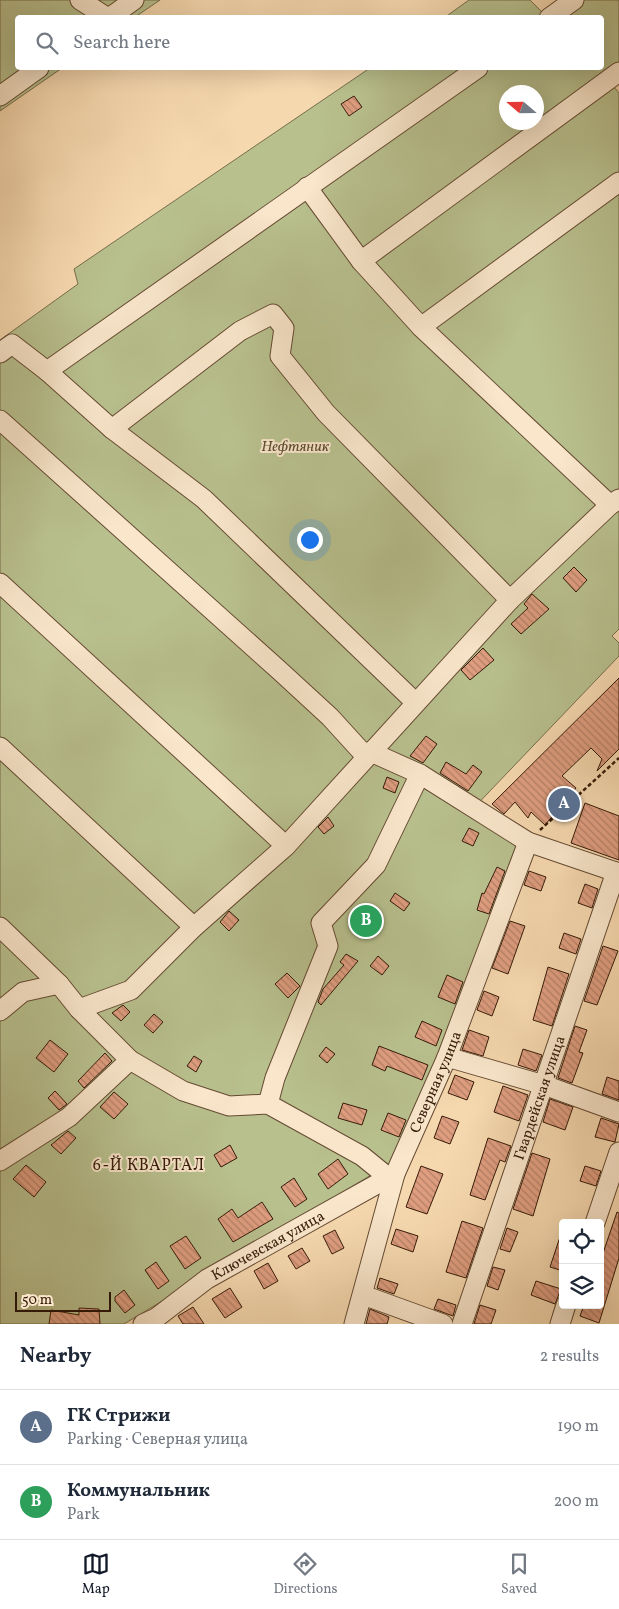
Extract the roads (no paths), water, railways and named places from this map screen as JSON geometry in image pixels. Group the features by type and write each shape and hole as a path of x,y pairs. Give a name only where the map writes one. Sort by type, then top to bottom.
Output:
{"street":[{"path":"80,0 104,15"},
{"path":"113,15 134,0"},
{"path":"0,96 36,70"},
{"path":"47,372 475,70"},
{"path":"361,261 613,74"},
{"path":"421,327 619,182"},
{"path":"79,1009 131,990 194,927 286,846 373,753 415,702 510,600 614,502 421,327 361,261 307,188"},
{"path":"112,428 240,332 273,314 284,328 280,356 326,413 510,600"},
{"path":"0,353 12,344 112,428 204,499 415,702"},
{"path":"0,420 280,671 330,717 361,751 373,753 420,774 528,842 618,873"},
{"path":"0,583 286,846"},
{"path":"0,747 194,927"},
{"path":"268,1104 275,1078 328,946 322,923 376,865 420,774"},
{"name":"Северная улица","path":"354,1324 363,1295 392,1176 447,1058 528,842"},
{"name":"Гвардейская улица","path":"462,1324 618,873"},
{"path":"0,927 59,984 79,1009 130,1060 183,1091 229,1106 268,1104 362,1156 392,1176"},
{"path":"0,1011 23,992 59,984"},
{"path":"447,1058 544,1085 619,1112"},
{"path":"0,1161 69,1117 130,1060"},
{"path":"595,1219 619,1152"},
{"name":"Ключевская улица","path":"143,1324 156,1318 207,1279 392,1176"},
{"path":"363,1295 443,1324"},
{"path":"560,1324 565,1309"}],"place":[{"name":"ГК Стрижи","path":"564,804"},
{"name":"Коммунальник","path":"366,921"}],"district":[{"name":"6-Й КВАРТАЛ","path":"149,1164"}],"park label":[{"name":"Нефтяник","path":"295,446"}]}
